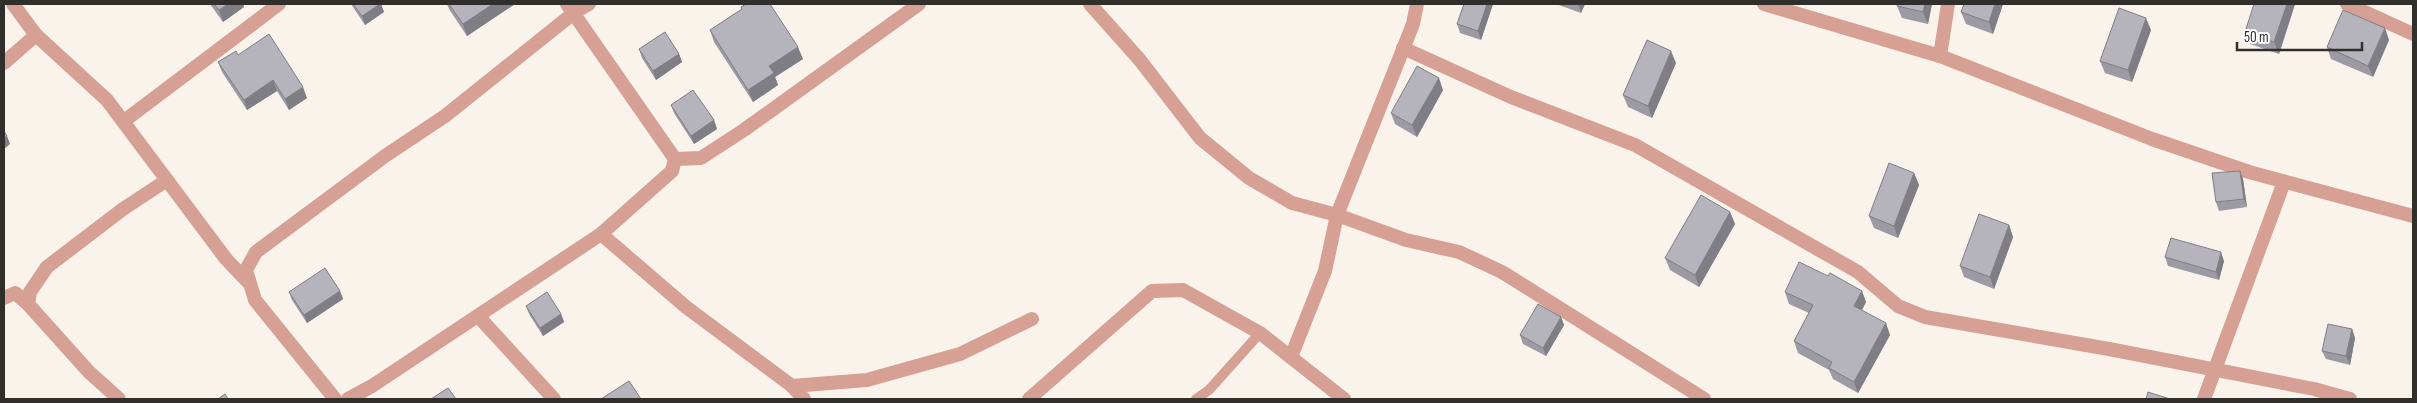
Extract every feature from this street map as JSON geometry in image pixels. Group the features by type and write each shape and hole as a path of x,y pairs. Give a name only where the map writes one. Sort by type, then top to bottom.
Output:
{"street":[{"path":"13,4 36,35 107,100 226,259 248,282"},
{"path":"124,121 278,4"},
{"path":"335,399 255,300 248,282 246,270 256,252 384,156 445,116 571,8 589,4"},
{"path":"675,159 701,158 744,130 919,4"},
{"path":"1090,4 1139,59 1200,138 1249,178 1292,203 1337,215 1406,240 1459,252 1502,272 1704,399"},
{"path":"1291,357 1325,270 1337,215 1413,24 1417,4"},
{"path":"1764,4 1940,56 2152,139 2249,172 2413,216"},
{"path":"1940,56 1948,4"},
{"path":"2347,4 2413,34"},
{"path":"348,399 372,386 602,234 672,172 675,159 571,8"},
{"path":"4,63 36,35"},
{"path":"1403,48 1511,97 1635,145 1858,272 1898,306 1925,317 2109,349 2314,389 2350,399"},
{"path":"28,304 30,292 47,266 123,209 166,180"},
{"path":"2204,399 2284,182"},
{"path":"602,234 686,307 792,386 804,399"},
{"path":"1029,399 1152,291 1184,290 1260,333 1344,399"},
{"path":"4,298 15,293 28,304 89,372 119,399"},
{"path":"478,316 554,399"},
{"path":"792,386 867,380 951,357 1032,320"}],"lane":[{"path":"1196,399 1209,390 1260,333"}],"building":[{"path":"214,4 228,4 219,10"},
{"path":"353,4 380,4 362,16"},
{"path":"449,4 493,4 463,24"},
{"path":"746,4 770,4 798,47 769,66 774,73 748,90 710,30 742,9 741,7"},
{"path":"1464,4 1487,4 1478,31 1457,24"},
{"path":"1898,4 1925,4 1923,12 1897,6"},
{"path":"1964,4 1995,4 1989,22 1961,12"},
{"path":"2254,4 2287,4 2274,42 2245,32"},
{"path":"2119,8 2146,18 2128,70 2100,61"},
{"path":"2343,10 2385,28 2368,66 2327,47"},
{"path":"665,32 679,54 653,71 639,49"},
{"path":"269,34 303,87 285,99 273,80 244,100 218,62 236,51 238,55"},
{"path":"1647,40 1671,51 1648,106 1623,95"},
{"path":"1417,66 1439,78 1412,125 1391,113"},
{"path":"693,90 714,120 691,136 671,105"},
{"path":"1889,163 1914,173 1894,226 1869,216"},
{"path":"2240,171 2244,199 2216,202 2212,173"},
{"path":"1701,195 1730,212 1695,275 1665,258"},
{"path":"1979,214 2009,225 1990,277 1960,266"},
{"path":"2171,238 2221,252 2216,272 2165,257"},
{"path":"1799,262 1828,276 1830,273 1862,291 1854,306 1886,323 1854,382 1829,368 1832,362 1794,341 1813,305 1785,292"},
{"path":"325,268 340,291 304,315 289,292"},
{"path":"547,292 561,314 540,328 526,306"},
{"path":"1538,304 1561,317 1543,348 1520,335"},
{"path":"2328,324 2352,329 2346,356 2322,351"},
{"path":"629,381 641,399 601,399"},
{"path":"448,388 456,399 431,399"},
{"path":"2148,392 2170,399 2146,399"},
{"path":"225,394 228,399 218,399"}]}
